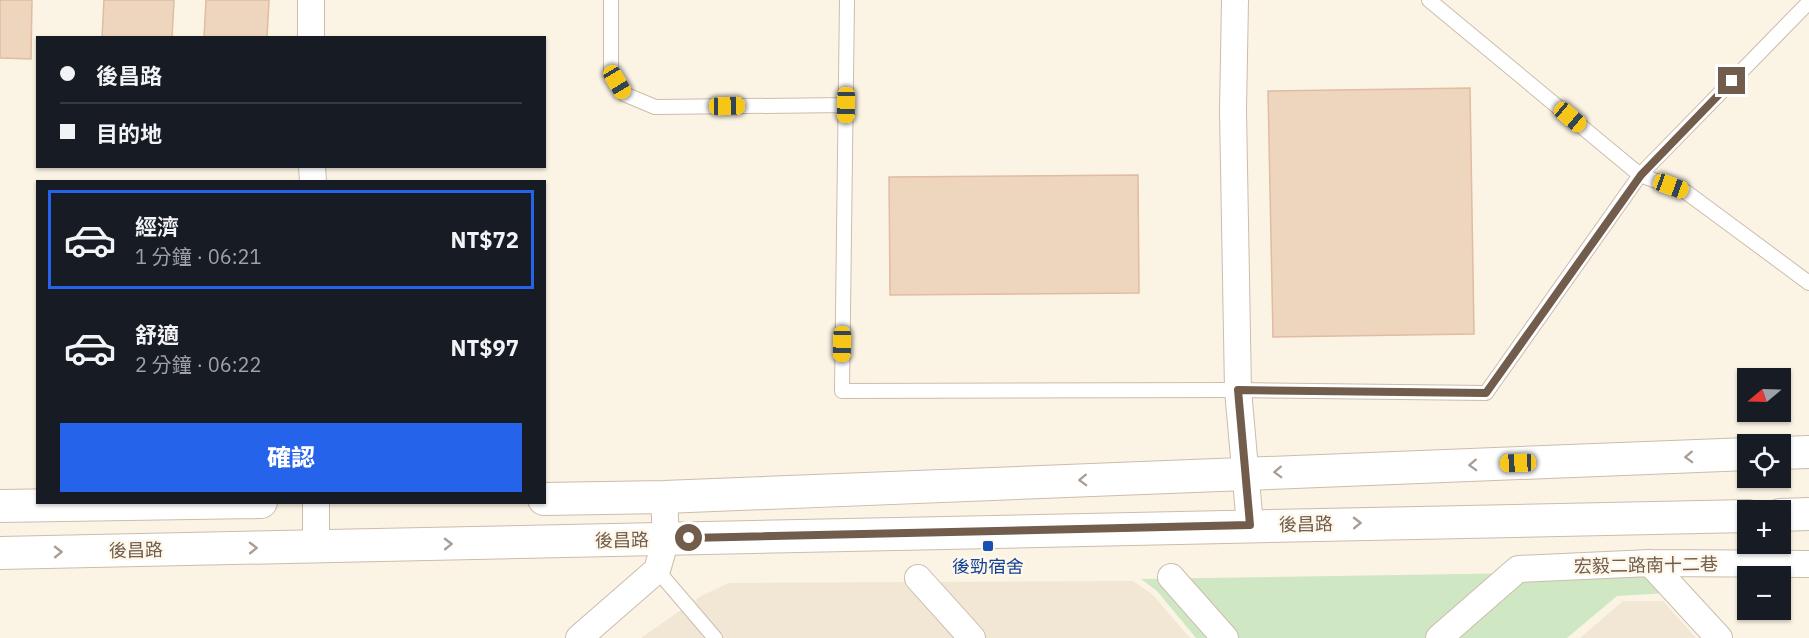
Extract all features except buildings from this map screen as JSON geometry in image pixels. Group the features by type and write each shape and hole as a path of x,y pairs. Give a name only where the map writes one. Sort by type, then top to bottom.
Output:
{"street":[{"path":"311,0 311,36"},
{"path":"1235,0 1233,111 1238,390 1250,525"},
{"path":"1791,453 1809,452"},
{"path":"546,499 664,497 1737,454"},
{"path":"579,638 657,570 666,539 664,497"},
{"path":"0,506 130,504"},
{"path":"316,504 316,547"},
{"path":"1791,515 1809,514"},
{"name":"後昌路","path":"0,553 1737,516"},
{"path":"1650,563 1719,638"},
{"name":"宏毅二路南十二巷","path":"1447,636 1518,569 1650,563 1809,564"},
{"path":"918,578 971,638"},
{"path":"1171,578 1225,638"}],"lane":[{"path":"611,0 611,71 624,94 655,108 846,105"},
{"path":"847,0 842,391 1238,390 1486,393 1641,175 1809,2"},
{"path":"1429,0 1641,175 1686,192 1809,283"},
{"path":"657,570 715,638"}],"shaded area":[{"path":"1133,581 1152,594 1190,638 641,638 701,596 729,583"},
{"path":"1623,601 1663,601 1696,638 1580,638"}],"green space":[{"path":"1649,571 1668,593 1617,596 1567,638 1196,638 1157,591 1141,579"}],"place":[{"name":"後勁宿舍","path":"988,546"}],"route":[{"path":"689,538 1250,525 1238,390 1486,393 1641,175 1732,81"}]}
